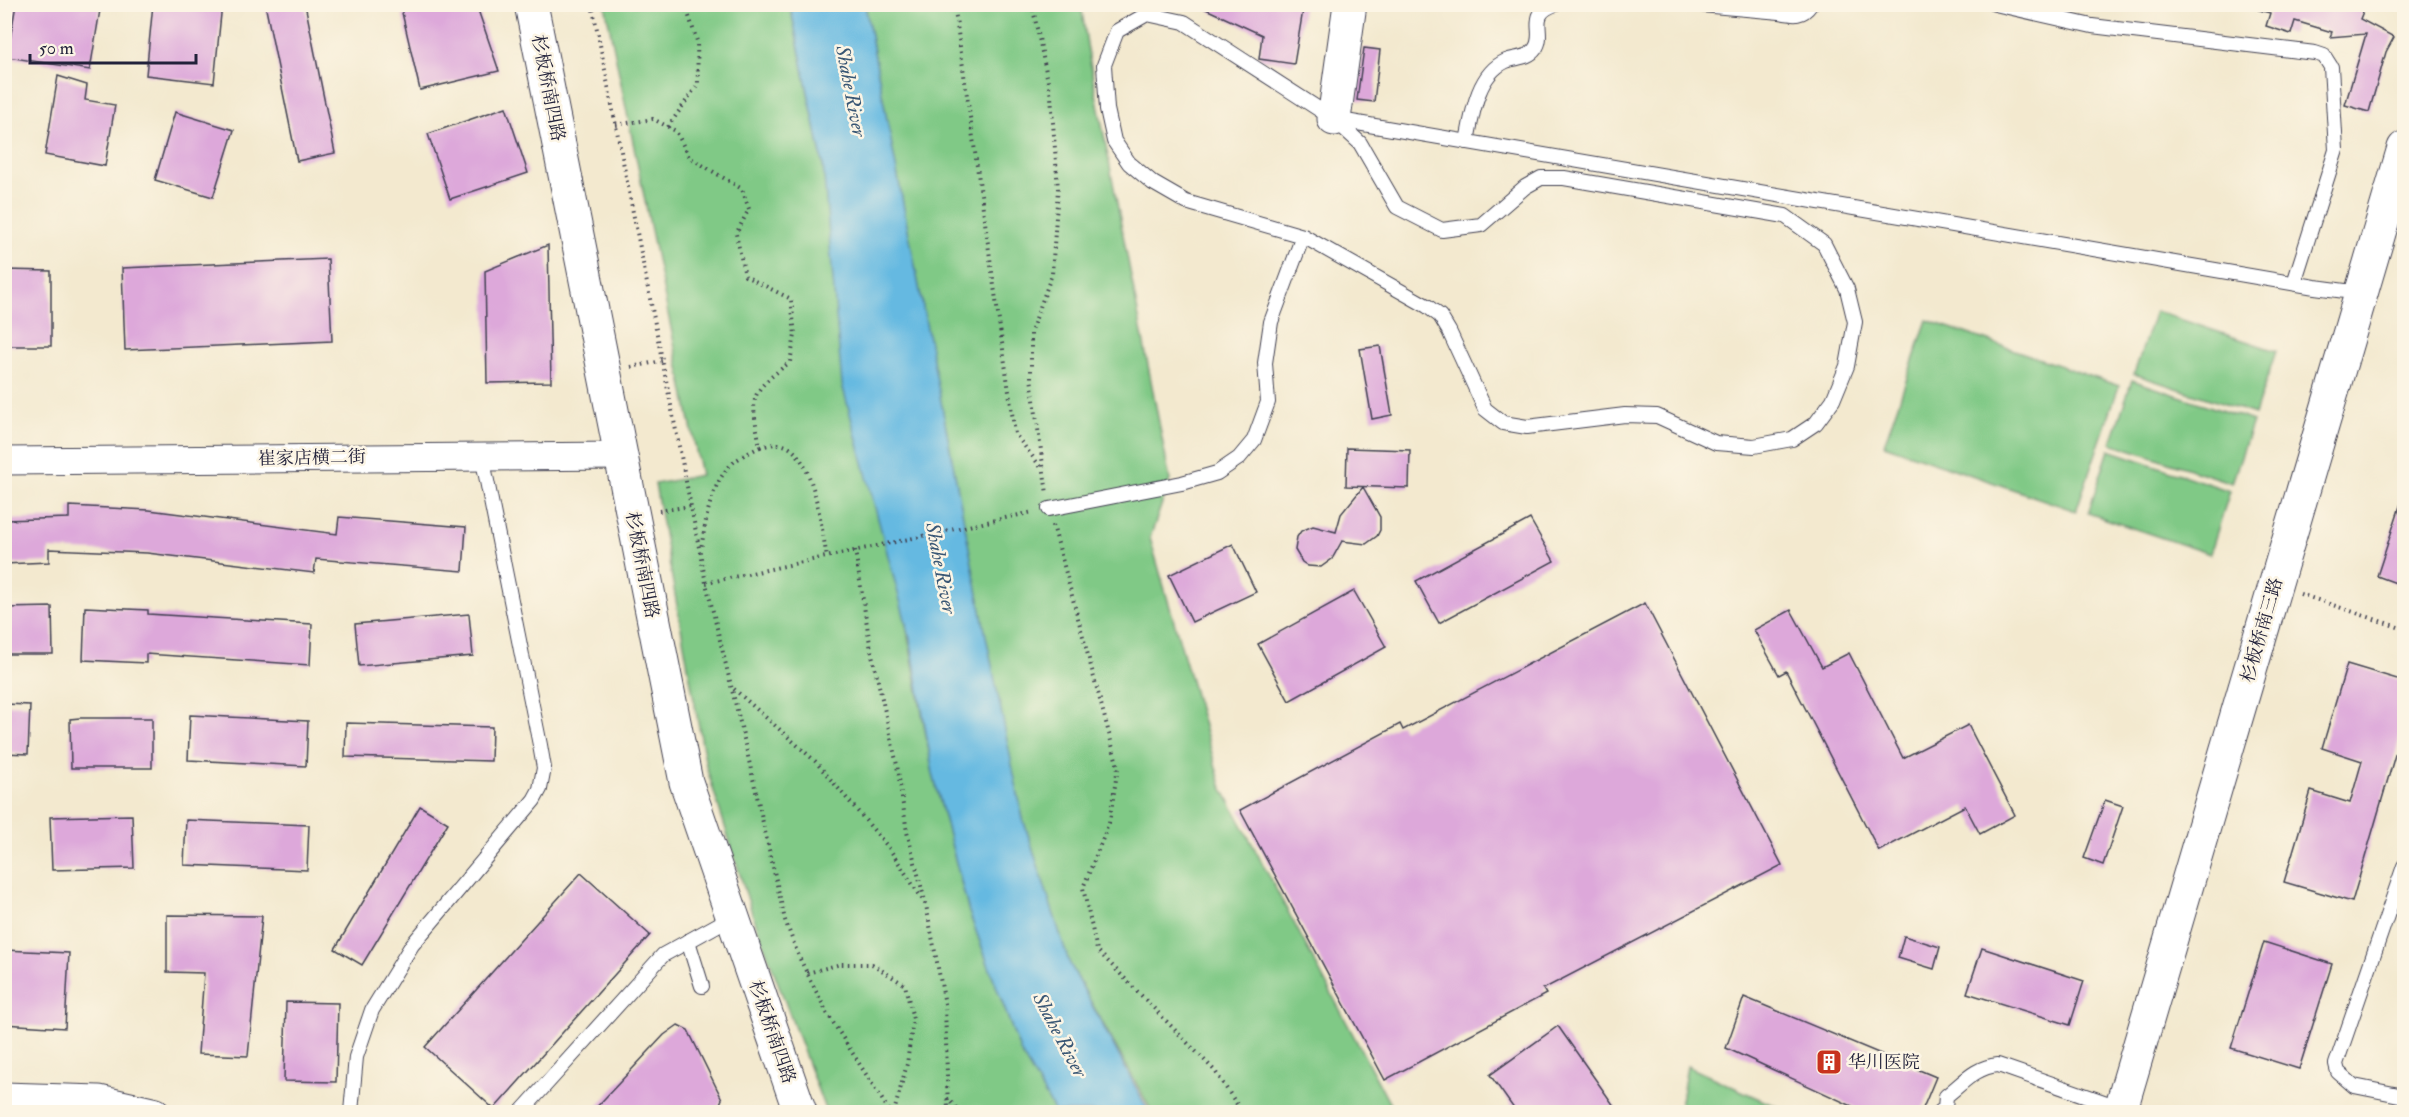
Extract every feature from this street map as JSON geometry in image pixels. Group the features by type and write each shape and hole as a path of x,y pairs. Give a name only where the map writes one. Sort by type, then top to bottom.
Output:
{"street":[{"name":"杉板桥南四路","path":"531,4 686,782 796,1111"},
{"path":"1334,119 1350,4"},
{"name":"杉板桥南三路","path":"2128,1111 2275,585 2404,148"},
{"name":"崔家店横二街","path":"4,461 620,456"},
{"path":"4,1096 99,1099 156,1113"}],"lane":[{"path":"1467,142 1473,108 1488,77 1499,64 1514,58 1526,57 1534,50 1539,39 1537,27 1539,17 1549,7 1556,4"},
{"path":"1690,4 1791,15 1804,13 1811,4"},
{"path":"1995,4 2092,26 2315,53 2324,57 2331,67 2336,150 2294,283"},
{"path":"1147,14 1184,22 1334,119 1360,143 1397,207 1442,230 1481,225 1525,187 1541,178 1564,178 1785,216 1824,244 1847,288 1855,322 1847,366 1833,400 1816,423 1792,439 1754,446 1716,443 1657,417 1625,415 1527,427 1503,423 1485,409 1440,316 1427,306 1303,236 1186,202 1153,183 1129,163 1114,141 1107,109 1104,65 1117,31 1147,14"},
{"path":"1334,119 2360,293"},
{"path":"1049,509 1182,483 1217,473 1239,458 1254,440 1268,402 1265,363 1271,322 1303,236"},
{"path":"351,1113 356,1057 372,1010 412,945 457,890 527,812 543,779 544,768 540,745 482,456"},
{"path":"2404,866 2336,1064 2338,1072 2354,1086 2404,1096"},
{"path":"521,1113 663,955 732,917"},
{"path":"688,941 702,986"},
{"path":"1940,1113 1945,1108 1946,1096 1972,1073 1984,1066 1998,1065 2128,1111"}],"path":[{"path":"592,4 706,583 785,920 827,1013 892,1113"},
{"path":"668,126 698,84 697,41 685,4"},
{"path":"954,4 1016,434 1044,470"},
{"path":"1032,4 1051,96 1058,189 1053,274 1032,332 1031,378 1049,509 1118,767 1109,823 1083,888 1097,950 1215,1071 1242,1113"},
{"path":"616,125 653,119 668,126 676,131 689,157 742,189 749,209 736,234 745,276 791,299 795,335 790,362 763,383 753,402 760,447"},
{"path":"633,378 631,367 662,361"},
{"path":"700,553 706,519 716,487 734,462 760,447 780,444 800,456 811,476 827,556"},
{"path":"656,512 691,506"},
{"path":"706,583 1003,517 1049,509"},
{"path":"855,550 871,650 897,765 907,832 926,905 945,1004 948,1113"},
{"path":"2275,585 2404,630"},
{"path":"732,687 815,761 889,848 926,905"},
{"path":"807,973 841,964 872,964 905,985 913,1019 907,1064 892,1113"},
{"path":"947,1098 960,1113"}],"green space":[{"path":"605,5 790,5 823,165 933,774 969,912 1021,1053 1055,1112 826,1112 751,910 706,766 655,484 701,475"},
{"path":"865,5 1081,5 1170,480 1150,538 1221,785 1394,1112 1152,1112 1069,962 1023,819 1009,758"},
{"path":"2155,311 2276,351 2255,414 2134,374"},
{"path":"1927,320 2119,386 2076,511 1884,445"},
{"path":"2132,380 2253,421 2232,483 2111,443"},
{"path":"2109,450 2230,491 2210,554 2088,513"},
{"path":"1687,1066 1788,1112 1679,1112"}],"water":[{"name":"Shahe River","path":"790,5 865,5 1023,819 1069,962 1149,1112 1055,1112 1021,1053 969,912 933,774 910,638 842,384 823,165"}],"building":[{"path":"16,4 101,4 90,70 7,57"},
{"path":"153,4 222,4 214,83 146,75"},
{"path":"265,4 305,4 335,153 297,161"},
{"path":"400,4 476,4 499,71 420,90"},
{"path":"1195,4 1304,4 1294,64 1259,59 1262,35"},
{"path":"2257,4 2366,4 2360,19 2394,37 2386,52 2369,112 2345,105 2366,34 2330,37 2332,32 2295,21 2291,34 2266,26 2270,13 2256,9"},
{"path":"1364,48 1380,50 1374,102 1357,100"},
{"path":"58,76 87,85 85,100 115,105 105,166 45,155"},
{"path":"506,107 528,173 450,199 428,134"},
{"path":"175,112 234,130 213,197 155,180"},
{"path":"548,245 551,382 487,383 485,271"},
{"path":"328,259 332,341 125,350 122,268"},
{"path":"4,270 51,271 51,346 4,346"},
{"path":"1380,346 1392,415 1372,419 1360,349"},
{"path":"1347,448 1410,450 1409,488 1346,486"},
{"path":"1363,487 1380,517 1380,530 1377,536 1366,544 1342,541 1332,559 1321,567 1308,566 1302,562 1295,550 1297,537 1301,531 1313,526 1336,532 1341,514"},
{"path":"2401,503 2404,503 2404,586 2377,576"},
{"path":"69,506 149,510 337,534 339,517 466,527 463,571 316,559 314,573 147,553 49,549 49,562 4,564 4,520 69,518"},
{"path":"1530,519 1554,561 1439,623 1416,581"},
{"path":"1233,544 1256,592 1192,622 1169,575"},
{"path":"1354,591 1386,647 1289,701 1258,644"},
{"path":"1645,603 1782,865 1543,989 1546,994 1385,1080 1240,810 1400,724 1403,730"},
{"path":"52,607 53,654 4,654 4,608"},
{"path":"85,607 148,610 148,614 312,624 310,665 146,654 146,663 83,660"},
{"path":"1791,610 1822,667 1849,653 1903,758 1968,725 2015,815 1980,834 1965,806 1879,851 1786,671 1779,675 1754,630"},
{"path":"469,614 473,656 359,666 355,624"},
{"path":"2347,664 2404,681 2404,724 2352,902 2284,882 2311,791 2350,803 2362,761 2322,748"},
{"path":"4,704 30,705 28,754 4,753"},
{"path":"190,715 308,721 306,766 188,760"},
{"path":"152,718 152,768 71,768 70,719"},
{"path":"346,723 492,727 491,761 345,757"},
{"path":"2105,800 2123,806 2103,865 2084,858"},
{"path":"420,806 448,823 362,965 335,949"},
{"path":"132,815 134,868 52,870 50,817"},
{"path":"186,820 309,825 307,870 184,865"},
{"path":"581,873 650,935 494,1109 425,1047"},
{"path":"167,915 262,916 248,1056 198,1054 204,973 167,972"},
{"path":"1904,936 1940,947 1934,969 1898,958"},
{"path":"2264,942 2332,964 2299,1069 2231,1048"},
{"path":"1982,948 2084,981 2070,1025 1967,993"},
{"path":"4,950 69,953 65,1028 4,1024"},
{"name":"华川医院","path":"1744,997 1936,1077 1921,1113 1867,1113 1726,1048"},
{"path":"286,1002 338,1003 336,1082 284,1081"},
{"path":"678,1025 688,1030 722,1099 719,1106 706,1113 591,1113 664,1035"},
{"path":"1558,1026 1619,1113 1517,1113 1490,1075"}],"place":[{"name":"华川医院","path":"1829,1062"}]}
